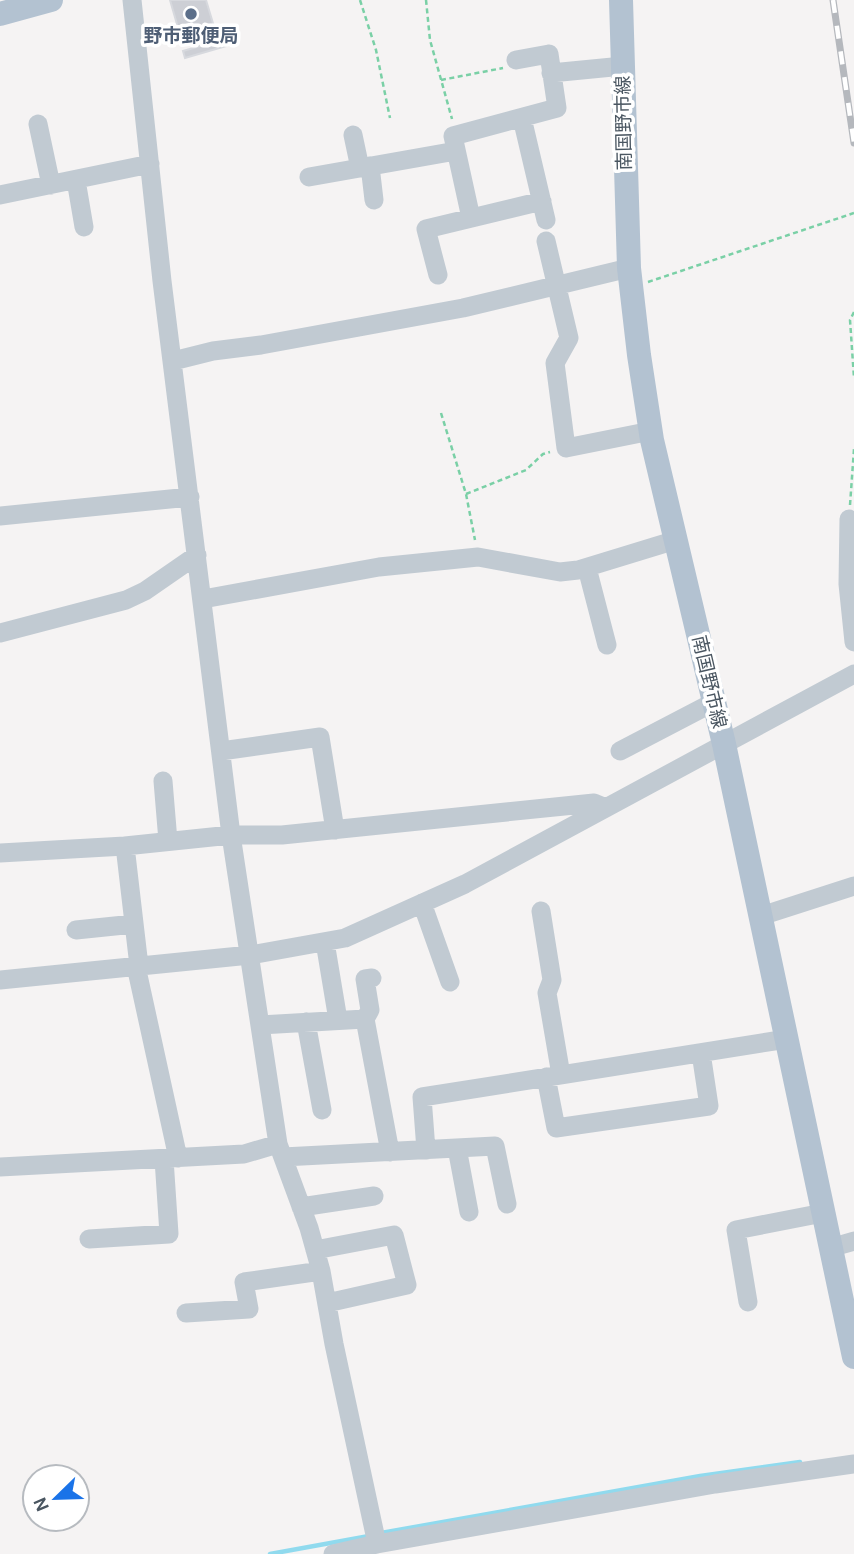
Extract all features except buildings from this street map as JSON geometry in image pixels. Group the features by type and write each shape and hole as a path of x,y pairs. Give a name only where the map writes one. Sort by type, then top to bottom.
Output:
{"main road":[{"path":"0,14 51,0"},
{"name":"南国野市線","path":"621,0 630,278 651,431 724,744 823,1213 842,1244 854,1357"}],"street":[{"path":"132,0 230,835 260,1025 280,1151 321,1271 377,1544"},
{"path":"309,177 365,167 456,143 557,108 548,54 516,60"},
{"path":"551,73 623,66"},
{"path":"438,275 426,229 471,218 544,211 522,118"},
{"path":"38,124 51,185"},
{"path":"353,135 374,200"},
{"path":"456,143 471,218"},
{"path":"0,195 150,164"},
{"path":"76,180 84,227"},
{"path":"546,241 569,338 555,363 566,448 651,431"},
{"path":"173,361 213,351 389,323 558,285 630,278"},
{"path":"0,516 190,497"},
{"path":"849,519 848,584 854,642"},
{"path":"203,598 379,567 478,557 560,572 587,568 676,540"},
{"path":"0,633 126,600 145,591 197,555"},
{"path":"587,568 607,645"},
{"path":"0,979 250,955 345,938 465,884 854,674"},
{"path":"620,751 714,702"},
{"path":"221,751 320,737 335,830"},
{"path":"163,781 168,841"},
{"path":"0,853 125,846 230,835 282,835 594,803 606,808"},
{"path":"89,1240 169,1234 171,1158 137,966 125,846"},
{"path":"761,916 854,886"},
{"path":"422,904 450,982"},
{"path":"541,911 552,980 547,993 556,1128 709,1106 701,1053"},
{"path":"76,930 134,924"},
{"path":"326,942 338,1020"},
{"path":"372,978 365,979 370,1010 365,1018 390,1152"},
{"path":"260,1025 365,1018"},
{"path":"306,1022 322,1110"},
{"path":"426,1150 422,1097 787,1039"},
{"path":"0,1167 280,1151 390,1152 495,1146 507,1204"},
{"path":"457,1148 469,1212"},
{"path":"301,1207 374,1196"},
{"path":"748,1302 736,1230 823,1213"},
{"path":"315,1250 394,1235 407,1285 327,1303"},
{"path":"186,1313 249,1309 244,1282 321,1271"},
{"path":"333,1554 715,1484 854,1464"}],"path":[{"path":"360,0 376,50 390,118"},
{"path":"426,0 430,40 456,143"},
{"path":"441,80 515,66 516,60"},
{"path":"630,278 854,213"},
{"path":"854,312 850,320 854,378"},
{"path":"441,413 467,494 478,557"},
{"path":"467,494 526,470 543,454 566,448"},
{"path":"849,519 854,449"}],"waterway":[{"path":"381,1533 700,1476 800,1462"},
{"path":"270,1554 369,1536"}],"railway":[{"path":"833,0 854,143"}],"place":[{"name":"野市郵便局","path":"191,14"}]}
